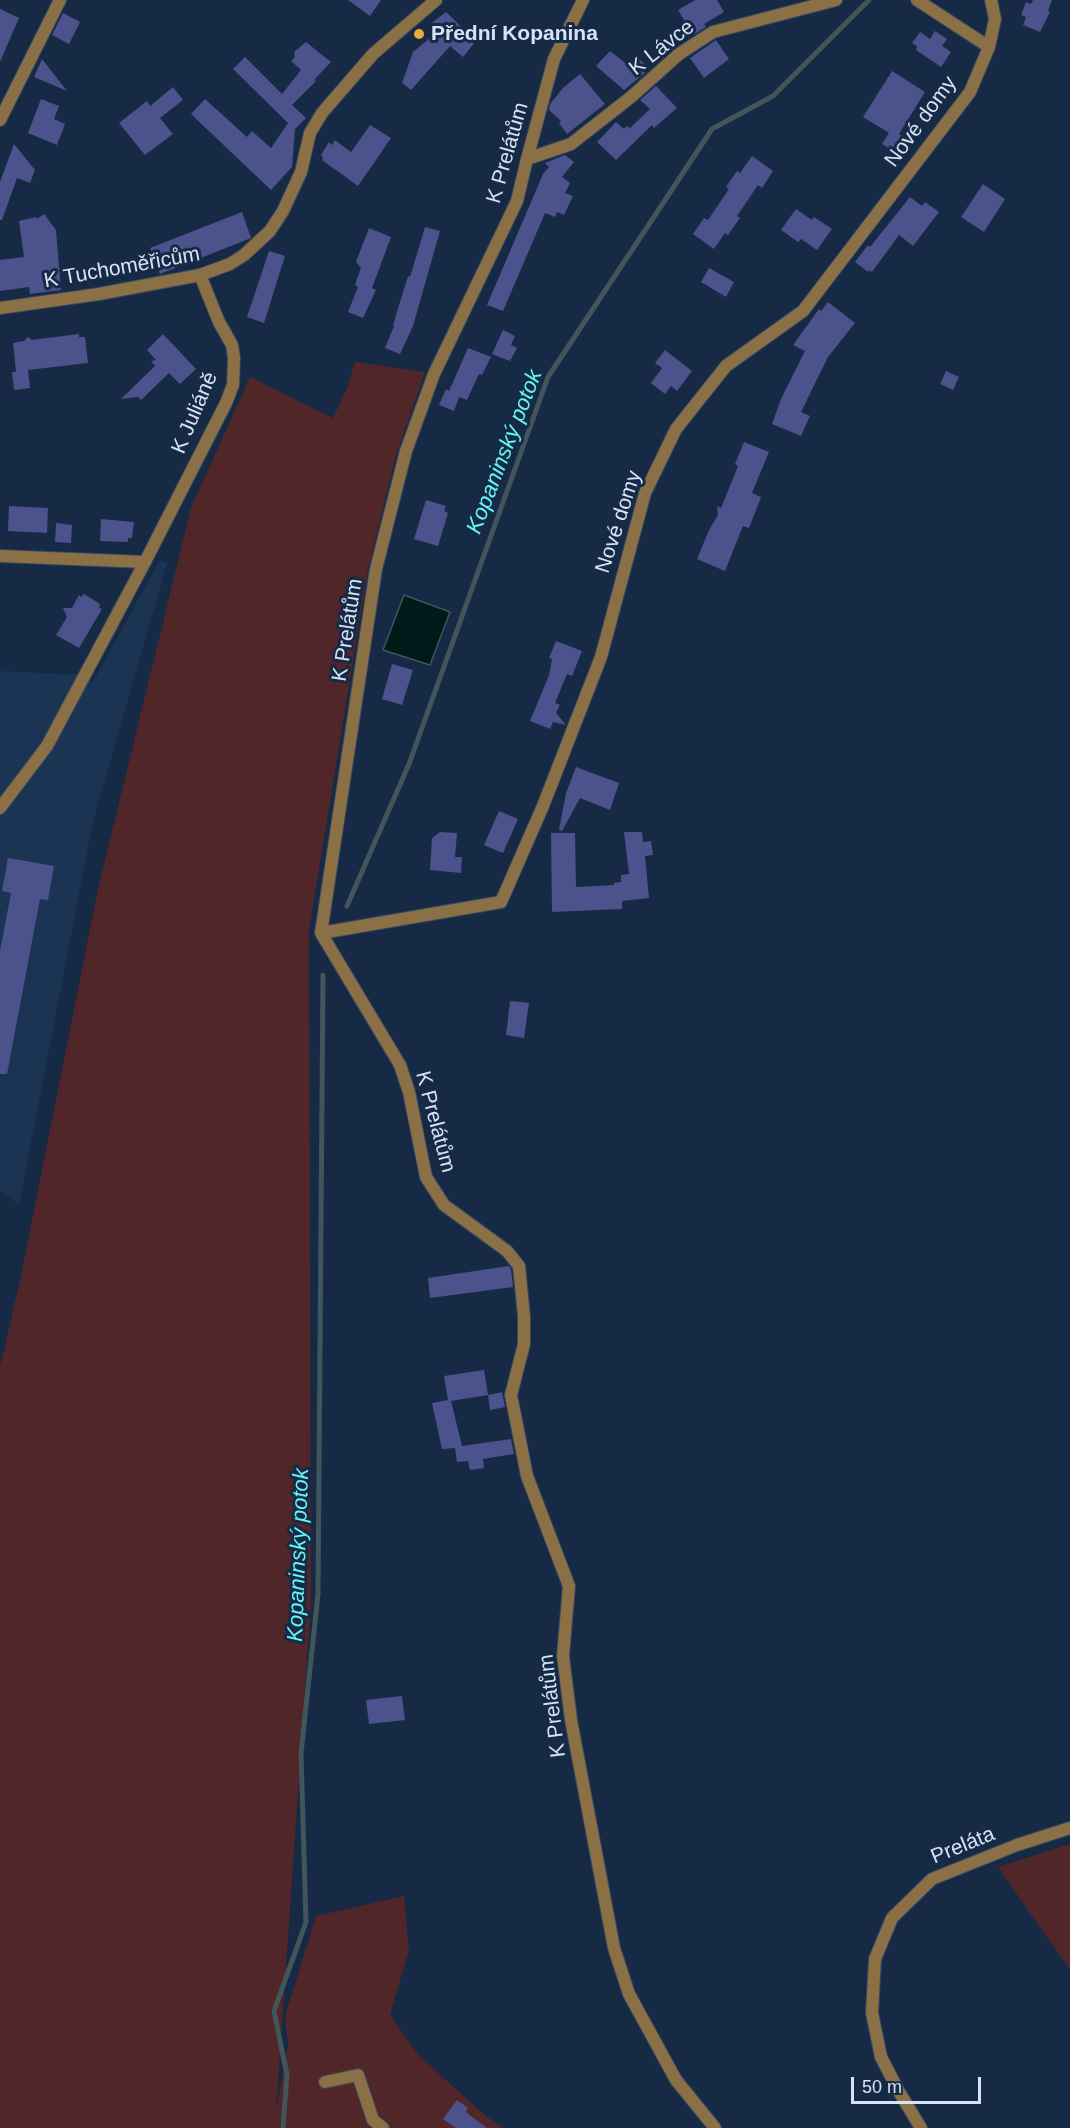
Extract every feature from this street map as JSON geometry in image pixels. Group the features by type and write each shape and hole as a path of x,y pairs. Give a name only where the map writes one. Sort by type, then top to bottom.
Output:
{"street":[{"path":"0,120 60,0"},
{"name":"K Tuchoměřicům","path":"0,308 99,294 200,275 230,264 244,255 270,231 293,193 315,123 341,89 373,54 436,0"},
{"name":"K Prelátům","path":"583,0 554,59 517,201 434,374 406,451 376,569 321,933 400,1065 409,1092 426,1177 444,1205 507,1251 519,1266 524,1344 512,1395 527,1476 569,1586 563,1656 571,1720 614,1948 629,1994 676,2080 715,2128"},
{"name":"K Lávce","path":"527,159 571,144 631,97 679,54 713,32 836,0"},
{"path":"917,0 989,47"},
{"name":"Nové domy","path":"321,933 501,902 543,806 601,657 645,493 676,429 726,366 802,311 970,92 989,47 995,19 991,0"},
{"name":"K Juliáně","path":"0,808 47,746 145,562 233,385 232,345 219,322 200,275"},
{"path":"0,556 145,562"},
{"name":"Preláta","path":"921,2128 881,2057 872,2013 875,1959 892,1918 932,1879 1017,1845 1070,1828"},
{"path":"325,2082 358,2075 373,2120 383,2128"}],"shaded area":[{"path":"355,362 425,372 396,455 368,569 309,930 311,1603 276,2111 288,2045 285,2017 316,1916 404,1896 409,1950 390,2015 418,2055 486,2116 503,2128 0,2128 0,1367 21,1276 98,889 191,508 250,377 333,418 348,386"},
{"path":"160,560 167,564 93,821 19,1205 0,1190 0,671 83,675 93,682"},
{"path":"404,595 450,612 430,665 383,650"},
{"path":"1070,1844 1070,1970 998,1867"}],"building":[{"path":"348,0 381,0 370,16"},
{"path":"695,0 717,0 724,12 704,24 706,27 693,35 678,10"},
{"path":"1033,0 1052,0 1048,11 1050,12 1040,32 1023,25 1026,17 1021,15 1026,2 1031,4"},
{"path":"0,9 19,18 0,62"},
{"path":"446,12 476,41 463,57 450,46 411,90 402,83 413,52 436,33 429,25"},
{"path":"63,13 80,22 69,44 52,35"},
{"path":"935,31 947,39 942,46 951,52 941,67 916,50 917,46 912,43 920,32 930,39"},
{"path":"716,40 729,59 704,78 690,58"},
{"path":"306,42 331,62 292,105 306,118 295,129 292,167 271,190 191,114 205,99 247,137 252,131 271,148 288,123 233,69 245,57 282,94 301,70 291,61 295,57 294,52"},
{"path":"610,51 629,66 637,58 648,66 643,71 645,73 624,90 596,66"},
{"path":"42,59 67,91 34,77"},
{"path":"892,71 925,92 899,134 909,141 900,155 882,144 889,133 863,117"},
{"path":"580,74 605,104 567,134 559,123 561,121 549,110 550,104 563,88"},
{"path":"656,86 677,108 654,128 652,125 616,160 597,142 616,122 624,129 627,126 630,128 650,109 640,100"},
{"path":"173,87 183,100 160,118 173,134 145,155 119,123 147,101 150,106"},
{"path":"41,99 59,106 54,119 65,124 57,145 28,133"},
{"path":"370,125 391,138 358,186 322,160 321,155 329,142 332,145 335,140 351,152"},
{"path":"14,144 35,170 30,183 17,178 2,220 0,220 0,182"},
{"path":"565,155 574,162 562,177 570,183 565,193 573,196 564,215 557,212 555,217 545,213 503,311 487,305 543,174 549,167 545,163"},
{"path":"752,156 773,171 762,188 758,185 737,216 740,218 728,235 725,233 714,249 693,234 704,218 708,220 729,189 726,187 737,171 740,173"},
{"path":"983,184 1005,199 984,232 961,217"},
{"path":"910,197 922,206 925,202 939,212 913,246 899,235 872,272 869,270 868,272 855,262"},
{"path":"796,209 812,220 814,217 832,229 817,250 801,239 798,242 781,230"},
{"path":"242,212 251,238 160,274 150,248"},
{"path":"44,214 56,230 61,290 30,294 29,287 0,291 0,260 24,257 19,221 36,217 37,219"},
{"path":"425,227 440,231 413,326 400,354 385,348"},
{"path":"369,228 391,237 372,288 376,290 363,318 348,312 358,287 355,285 361,268 356,262"},
{"path":"269,251 285,256 264,323 247,317"},
{"path":"709,268 734,282 726,297 701,282"},
{"path":"828,302 855,323 828,357 801,412 810,416 801,436 772,424 781,399 805,351 793,345 819,309 821,311"},
{"path":"503,330 515,336 511,345 517,348 510,361 492,354"},
{"path":"79,334 79,337 85,337 88,363 28,370 30,388 14,390 12,372 16,372 13,343 24,341 28,337 32,340"},
{"path":"163,334 196,369 180,384 169,373 141,400 138,397 121,399 155,366 151,361 156,360 147,350"},
{"path":"468,348 491,357 482,375 479,374 467,400 459,397 454,411 439,405 446,389 449,391"},
{"path":"665,350 692,371 677,391 671,386 665,394 651,383 662,368 655,363"},
{"path":"946,371 959,377 953,390 940,384"},
{"path":"744,442 769,452 752,493 761,497 749,528 743,526 725,571 697,559 718,515 717,506 721,508 738,466 735,464"},
{"path":"426,500 446,506 444,511 448,513 438,546 414,539"},
{"path":"9,506 48,508 47,533 8,531"},
{"path":"101,519 134,522 132,538 128,538 128,542 100,541"},
{"path":"56,523 72,525 71,543 55,542"},
{"path":"84,594 100,604 99,608 102,609 79,648 56,635 67,617 63,608 72,608 79,595 81,597"},
{"path":"556,641 582,651 572,676 567,674 555,703 560,705 556,713 566,725 553,722 550,729 530,721 549,675 552,659 549,658"},
{"path":"392,664 413,670 402,705 382,699"},
{"path":"576,767 619,783 610,810 580,798 562,831 559,830 566,793"},
{"path":"499,811 518,819 503,853 484,845"},
{"path":"440,832 457,833 455,857 462,857 461,873 430,870 432,838"},
{"path":"624,832 642,832 643,842 651,841 653,855 645,856 649,898 622,901 622,909 552,912 551,833 575,833 576,887 614,885 614,883 621,882 621,875 629,874"},
{"path":"8,858 54,866 48,900 40,899 7,1074 0,1074 0,951 11,893 2,891"},
{"path":"510,1001 529,1003 524,1038 506,1035"},
{"path":"509,1266 513,1287 430,1298 428,1278"},
{"path":"484,1370 488,1395 451,1401 462,1446 511,1439 514,1454 483,1459 484,1468 470,1470 468,1461 457,1462 455,1448 442,1449 432,1403 448,1400 444,1376"},
{"path":"502,1392 505,1407 490,1410 488,1395"},
{"path":"402,1696 405,1720 369,1724 366,1700"},
{"path":"457,2100 468,2108 466,2111 468,2114 487,2128 456,2128 443,2119"}],"waterway":[{"name":"Kopaninský potok","path":"347,906 409,764 548,377 712,129 773,96 869,0"},
{"name":"Kopaninský potok","path":"283,2128 287,2075 274,2011 306,1922 301,1753 318,1594 323,975"}],"place":[{"name":"Přední Kopanina","path":"419,34"}]}
